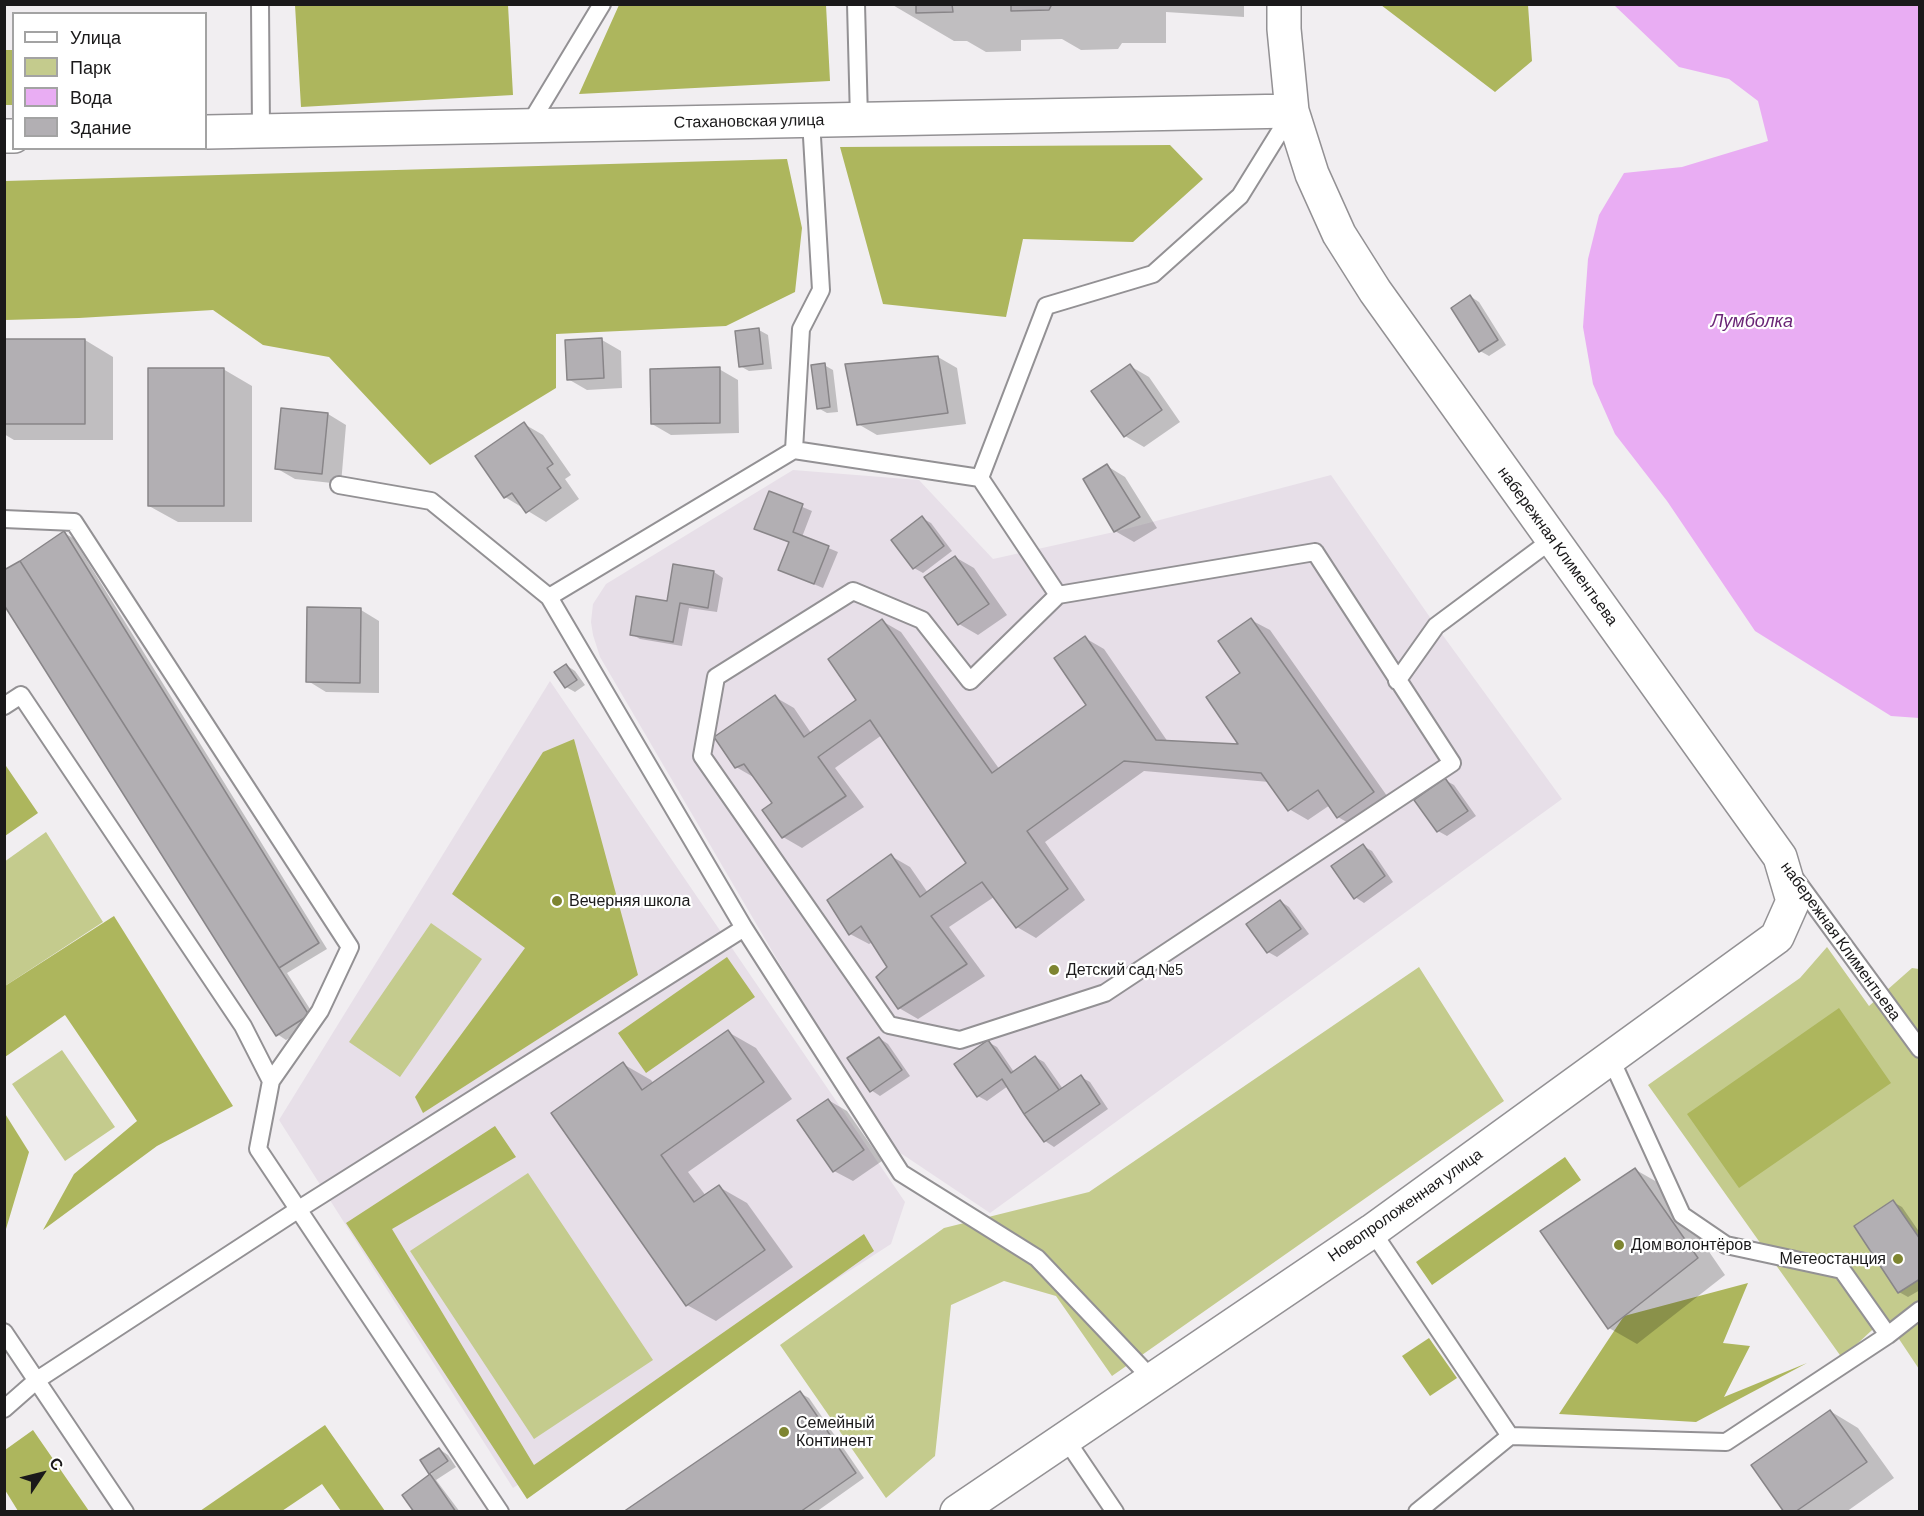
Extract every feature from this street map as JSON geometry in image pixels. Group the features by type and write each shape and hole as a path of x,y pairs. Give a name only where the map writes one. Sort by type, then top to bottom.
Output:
{"street":[{"name":"набережная Климентьева","path":"1284,4 1284,29 1292,111 1312,174 1339,234 1375,291 1780,857"},
{"name":"Стахановская улица","path":"207,132 1292,111"},
{"name":"Новопроложенная улица","path":"957,1512 1372,1231 1777,937 1793,901 1780,857"}],"lane":[{"path":"260,4 261,130"},
{"path":"529,125 602,4"},
{"path":"856,4 859,119"},
{"path":"980,478 1046,306 1153,274 1240,196 1292,111"},
{"path":"794,450 801,329 821,290 811,120"},
{"path":"549,597 794,450 980,478 1058,594"},
{"path":"339,485 431,501 549,597 744,928 901,1173 1037,1258 1152,1379"},
{"path":"4,519 74,522 350,947 320,1011 271,1081 258,1149 501,1512"},
{"path":"1397,681 1436,626 1553,539"},
{"path":"1315,552 1397,681 1452,763 1105,993 960,1040 889,1025 702,756 716,677 853,591 922,620 970,681 1058,594 1315,552"},
{"path":"4,706 21,695 243,1026 271,1081"},
{"name":"набережная Климентьева","path":"1780,857 1920,1049"},
{"path":"4,1408 37,1380 299,1209 744,928"},
{"path":"1610,1057 1682,1215 1726,1245 1842,1270 1887,1335"},
{"path":"1372,1231 1510,1436"},
{"path":"1417,1512 1510,1436 1726,1442 1887,1335 1920,1310"},
{"path":"4,1332 125,1512"},
{"path":"1065,1438 1115,1512"}],"shaded area":[{"name":"Детский сад №5","path":"793,470 919,480 993,559 1114,532 1331,475 1436,626 1562,799 990,1213 884,1142 600,657 593,635 591,622 593,604 606,584"},
{"name":"Вечерняя школа","path":"550,681 905,1202 891,1244 513,1488 279,1120"}],"green space":[{"path":"295,5 508,5 513,95 301,107"},
{"path":"619,5 826,5 830,81 579,94"},
{"path":"1381,5 1528,5 1532,61 1495,92"},
{"path":"5,50 12,50 12,105 5,105"},
{"path":"1170,145 1203,179 1133,242 1023,239 1006,317 883,304 840,147"},
{"path":"787,159 802,228 795,292 726,326 556,334 556,388 430,465 329,357 263,345 213,310 5,320 5,181"},
{"path":"574,739 638,975 423,1113 415,1097 525,948 452,894 543,752"},
{"path":"4,763 38,813 5,836 4,836"},
{"path":"46,832 103,922 5,986 4,862"},
{"path":"114,916 233,1106 157,1146 43,1230 74,1174 137,1121 65,1015 5,1057 5,986"},
{"path":"431,923 482,959 400,1077 349,1042"},
{"path":"1827,947 1869,1006 1912,968 1919,969 1919,1369 1885,1318 1842,1358 1648,1085 1800,978"},
{"path":"727,957 755,997 646,1073 618,1033"},
{"path":"1419,967 1504,1101 1112,1376 1056,1296 1004,1281 951,1305 935,1456 886,1498 780,1345 944,1228 1089,1192"},
{"path":"1839,1008 1891,1083 1739,1188 1687,1114"},
{"path":"62,1050 115,1127 65,1161 12,1084"},
{"path":"4,1112 29,1152 6,1229 4,1227"},
{"path":"495,1126 516,1157 392,1229 534,1465 864,1234 874,1251 527,1499 346,1223"},
{"path":"1565,1157 1581,1180 1432,1285 1416,1262"},
{"path":"528,1173 653,1360 534,1439 410,1251"},
{"path":"1748,1283 1723,1343 1750,1346 1724,1397 1807,1363 1696,1422 1559,1414 1624,1316"},
{"path":"1429,1338 1457,1378 1430,1396 1402,1356"},
{"path":"325,1425 385,1511 341,1511 322,1484 282,1511 200,1511"},
{"path":"33,1430 89,1511 18,1511 5,1490 5,1450"}],"water":[{"name":"Лумболка","path":"1614,5 1919,5 1919,718 1891,716 1755,631 1667,501 1615,434 1593,384 1583,327 1588,259 1599,215 1624,173 1682,167 1768,141 1758,101 1729,79 1679,67"}],"building":[{"path":"916,4 952,4 953,12 916,13"},
{"path":"1011,4 1052,4 1049,10 1011,11"},
{"path":"1470,295 1498,340 1479,352 1451,308"},
{"path":"759,328 763,364 739,367 735,331"},
{"path":"602,338 604,378 567,380 565,340"},
{"path":"4,339 85,339 85,424 4,424"},
{"path":"938,356 948,413 857,425 845,364"},
{"path":"825,363 830,407 817,409 811,365"},
{"path":"1130,364 1162,410 1124,437 1091,391"},
{"path":"720,367 720,423 651,424 650,369"},
{"path":"148,368 224,368 224,506 148,506"},
{"path":"281,408 328,413 322,474 275,469"},
{"path":"524,422 553,464 547,468 561,488 526,513 512,493 504,498 475,456"},
{"path":"1107,464 1140,517 1114,532 1083,479"},
{"path":"769,491 803,504 793,532 829,546 814,584 778,570 789,542 754,529"},
{"path":"922,516 944,546 913,569 891,540"},
{"path":"64,531 319,943 279,968 20,561"},
{"path":"955,556 989,604 958,625 924,577"},
{"path":"20,561 309,1015 276,1036 4,605 4,570"},
{"path":"673,564 714,571 708,608 680,603 673,642 630,635 636,596 667,601"},
{"path":"307,607 361,608 360,683 306,682"},
{"path":"1251,618 1374,792 1337,818 1318,790 1288,811 1261,773 1124,761 1027,831 1068,889 1016,928 982,882 931,916 967,964 898,1009 876,977 887,967 861,926 849,935 827,900 891,854 920,897 966,863 870,720 818,757 846,796 782,838 762,810 772,803 744,764 735,768 714,737 775,695 804,737 856,700 828,659 882,619 992,773 1086,705 1054,658 1085,636 1156,740 1238,744 1206,697 1240,673 1218,641"},
{"path":"566,664 577,680 565,688 554,672"},
{"path":"1445,778 1468,811 1437,832 1414,800"},
{"path":"1363,844 1385,876 1354,899 1331,866"},
{"path":"1280,900 1301,929 1267,953 1246,924"},
{"path":"728,1030 764,1082 661,1155 694,1202 719,1185 765,1250 686,1306 551,1113 623,1062 642,1090"},
{"path":"879,1037 902,1070 870,1092 847,1058"},
{"path":"988,1040 1011,1073 1035,1056 1059,1090 1024,1114 1002,1079 977,1097 954,1064"},
{"path":"1081,1075 1100,1104 1044,1142 1024,1114"},
{"path":"828,1099 864,1150 833,1172 797,1120"},
{"name":"Дом волонтёров","path":"1635,1168 1698,1258 1608,1329 1540,1231"},
{"name":"Метеостанция","path":"1893,1200 1920,1239 1920,1279 1898,1293 1854,1226"},
{"name":"Семейный Континент","path":"800,1391 856,1473 800,1512 623,1512"},
{"path":"1830,1410 1867,1462 1795,1512 1784,1512 1751,1465"},
{"path":"439,1448 448,1461 429,1474 420,1460"},
{"path":"430,1474 456,1512 414,1512 402,1495"}],"place":[{"name":"Вечерняя школа","path":"557,901"},
{"name":"Детский сад №5","path":"1054,970"},
{"name":"Дом волонтёров","path":"1619,1245"},
{"name":"Метеостанция","path":"1898,1259"},
{"name":"Семейный Континент","path":"784,1432"}]}
